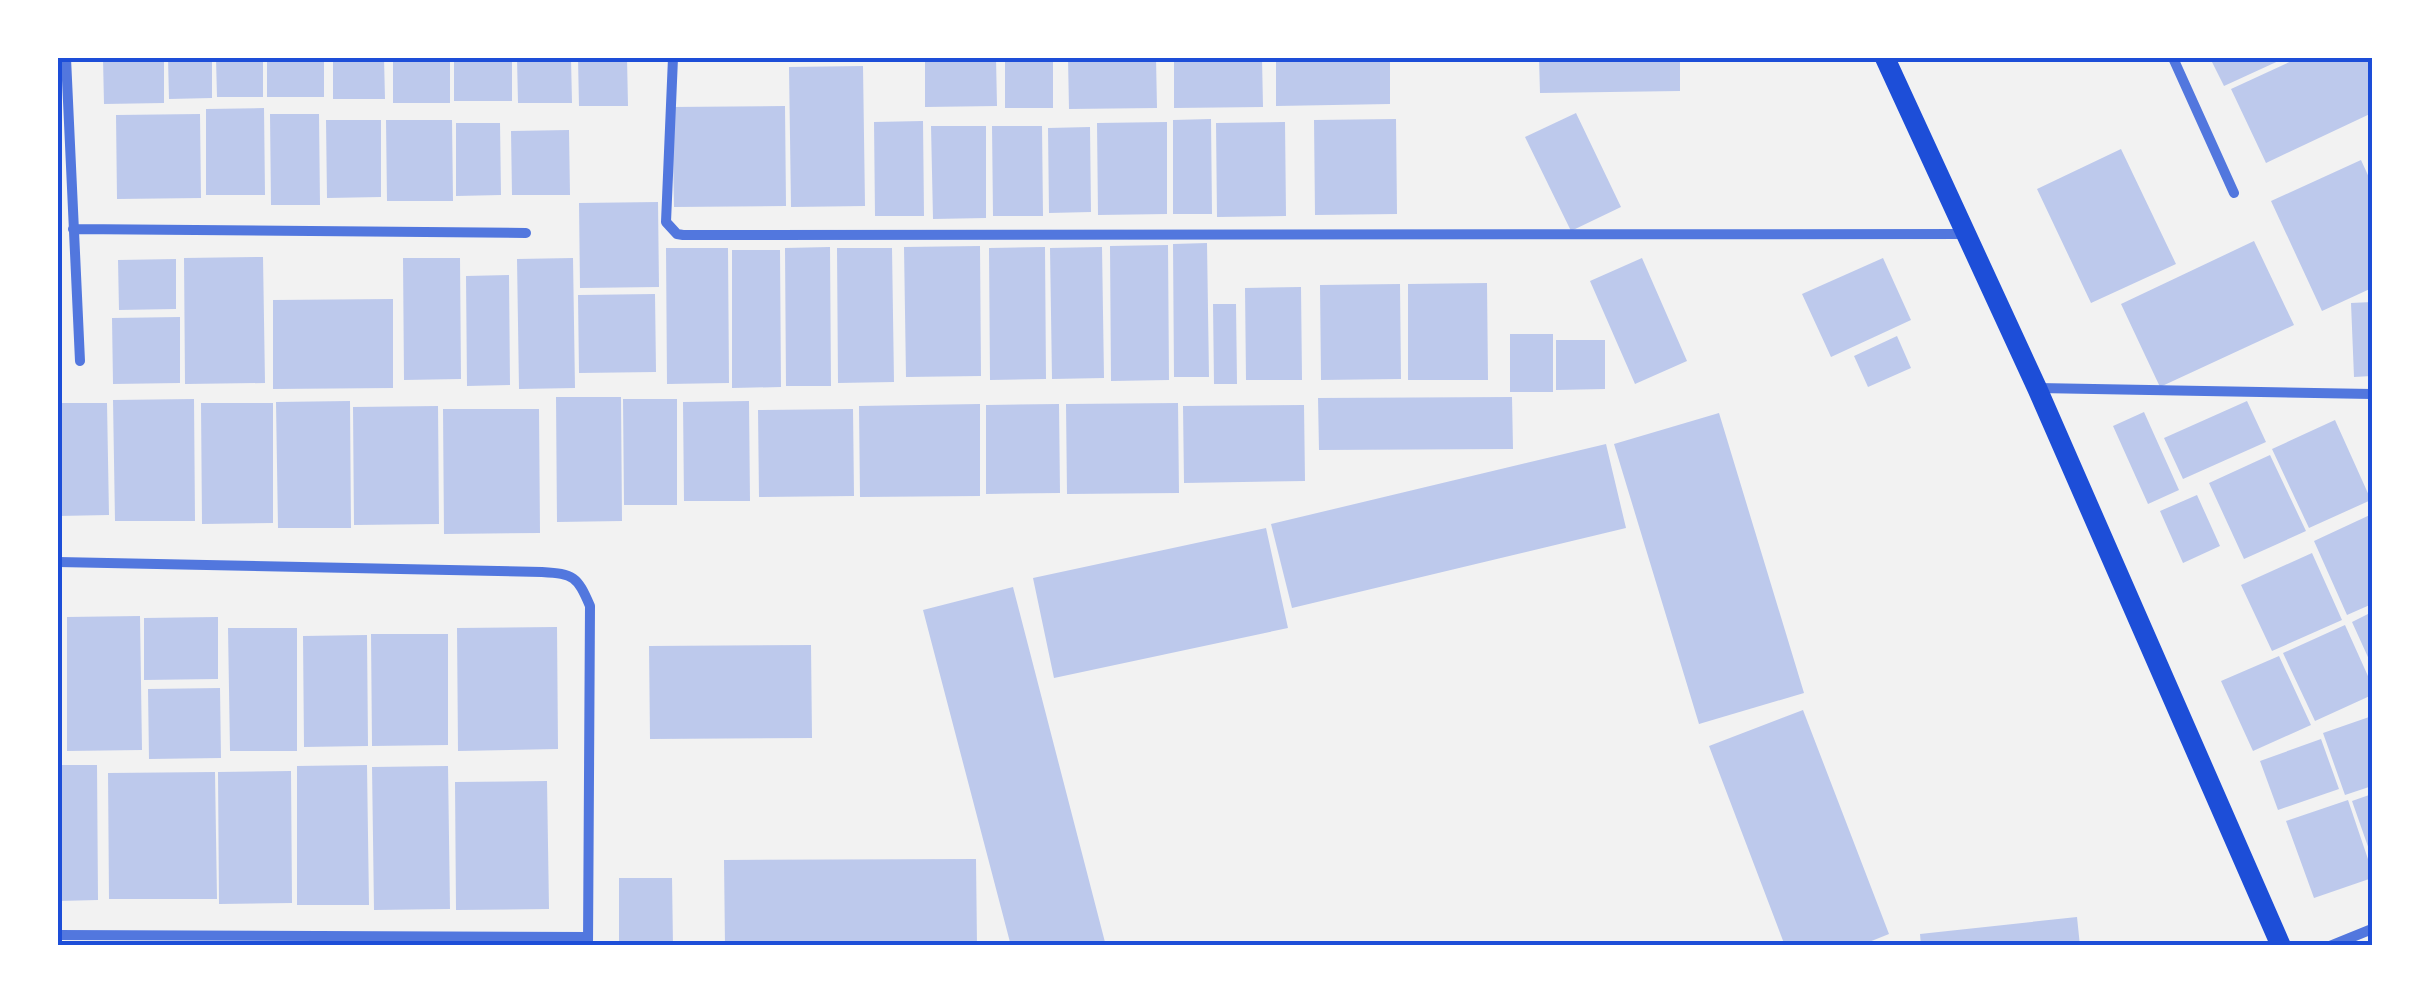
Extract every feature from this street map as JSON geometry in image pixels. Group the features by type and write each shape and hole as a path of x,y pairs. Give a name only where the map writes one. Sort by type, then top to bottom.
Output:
{"main road":[{"path":"1885,58 2038,388 2281,946"}],"street":[{"path":"66,58 80,361"},
{"path":"673,58 666,222 684,236 1968,234"},
{"path":"2173,58 2234,193"},
{"path":"72,229 526,233"},
{"path":"2038,388 2372,394"},
{"path":"58,562 568,574 578,581 590,606 588,941 58,935"},
{"path":"2330,946 2372,929"}],"building":[{"path":"103,58 164,58 164,103 104,104"},
{"path":"168,58 212,58 212,98 169,99"},
{"path":"216,58 263,58 263,97 217,97"},
{"path":"267,58 324,58 324,97 267,97"},
{"path":"333,58 384,58 385,99 333,99"},
{"path":"393,58 450,58 450,103 393,103"},
{"path":"454,58 512,58 512,101 454,101"},
{"path":"517,58 571,58 572,103 518,103"},
{"path":"578,58 627,58 628,106 579,106"},
{"path":"925,58 996,58 997,106 925,107"},
{"path":"1005,58 1053,58 1053,108 1005,108"},
{"path":"1068,58 1156,58 1157,108 1069,109"},
{"path":"1174,58 1262,58 1263,107 1174,108"},
{"path":"1276,58 1390,58 1390,104 1276,106"},
{"path":"1539,58 1680,58 1680,91 1540,93"},
{"path":"2210,58 2285,58 2224,86"},
{"path":"2298,58 2372,58 2372,113 2266,163 2231,89"},
{"path":"863,66 865,206 791,207 789,67"},
{"path":"785,106 786,206 674,207 672,107"},
{"path":"264,108 265,195 206,195 206,109"},
{"path":"1576,113 1621,207 1571,231 1525,137"},
{"path":"200,114 201,198 117,199 116,115"},
{"path":"270,114 319,114 320,205 271,205"},
{"path":"1211,119 1212,214 1173,214 1173,120"},
{"path":"1396,119 1397,214 1315,215 1314,120"},
{"path":"326,120 381,120 381,197 327,198"},
{"path":"386,120 452,120 453,201 387,201"},
{"path":"923,121 924,216 875,216 874,122"},
{"path":"1167,122 1167,214 1098,215 1097,123"},
{"path":"1285,122 1286,216 1217,217 1216,123"},
{"path":"456,123 500,123 501,195 456,196"},
{"path":"931,126 986,126 986,218 933,219"},
{"path":"992,126 1042,126 1043,216 993,216"},
{"path":"1090,127 1091,212 1049,213 1048,128"},
{"path":"569,130 570,195 512,195 511,131"},
{"path":"2121,149 2176,264 2091,303 2037,189"},
{"path":"2361,160 2372,184 2372,288 2322,311 2271,201"},
{"path":"658,202 659,287 580,288 579,203"},
{"path":"2254,241 2294,325 2160,387 2121,304"},
{"path":"1207,243 1209,377 1174,377 1173,244"},
{"path":"1168,245 1169,380 1111,381 1110,246"},
{"path":"980,246 981,376 906,377 904,247"},
{"path":"830,247 831,386 786,386 785,248"},
{"path":"1045,247 1046,379 990,380 989,248"},
{"path":"1102,247 1104,378 1052,379 1050,248"},
{"path":"666,248 728,248 729,383 667,384"},
{"path":"837,248 892,248 894,382 838,383"},
{"path":"732,250 780,250 781,387 732,388"},
{"path":"263,257 265,383 185,384 184,258"},
{"path":"403,258 460,258 461,379 404,380"},
{"path":"573,258 575,388 519,389 517,259"},
{"path":"1642,258 1687,361 1635,384 1590,281"},
{"path":"1883,258 1911,320 1831,357 1802,294"},
{"path":"176,259 176,309 119,310 118,260"},
{"path":"509,275 510,385 467,386 466,276"},
{"path":"1487,283 1488,380 1408,380 1408,284"},
{"path":"1400,284 1401,379 1321,380 1320,285"},
{"path":"1301,287 1302,380 1246,380 1245,288"},
{"path":"655,294 656,372 579,373 578,295"},
{"path":"393,299 393,388 273,389 273,300"},
{"path":"2372,302 2372,376 2354,377 2351,303"},
{"path":"1213,304 1236,304 1237,384 1214,384"},
{"path":"180,317 180,383 113,384 112,318"},
{"path":"1510,334 1553,334 1553,392 1510,392"},
{"path":"1897,336 1911,368 1868,387 1854,356"},
{"path":"1556,340 1605,340 1605,389 1556,390"},
{"path":"556,397 621,397 622,521 557,522"},
{"path":"1512,397 1513,449 1319,450 1318,398"},
{"path":"194,399 195,521 115,521 113,400"},
{"path":"623,399 677,399 677,505 624,505"},
{"path":"350,401 351,528 278,528 276,402"},
{"path":"749,401 750,501 684,501 683,402"},
{"path":"2247,401 2266,442 2183,479 2164,438"},
{"path":"58,403 107,403 109,515 58,516"},
{"path":"201,403 273,403 273,523 202,524"},
{"path":"1178,403 1179,493 1067,494 1066,404"},
{"path":"980,404 980,496 860,497 859,406"},
{"path":"1059,404 1060,493 986,494 986,405"},
{"path":"1304,405 1305,481 1184,483 1183,406"},
{"path":"438,406 439,524 354,525 353,407"},
{"path":"443,409 539,409 540,533 444,534"},
{"path":"853,409 854,496 759,497 758,410"},
{"path":"2144,412 2179,490 2148,504 2113,426"},
{"path":"1719,413 1804,693 1699,724 1614,444"},
{"path":"2335,420 2371,500 2309,528 2272,449"},
{"path":"1606,444 1626,528 1292,608 1271,524"},
{"path":"2270,455 2306,531 2244,559 2209,483"},
{"path":"2197,495 2220,546 2183,563 2160,511"},
{"path":"2372,514 2372,604 2347,615 2314,541"},
{"path":"1266,528 1288,628 1054,678 1033,578"},
{"path":"2312,553 2342,620 2272,651 2241,585"},
{"path":"1013,587 1106,946 1011,946 923,610"},
{"path":"2372,612 2372,666 2352,622"},
{"path":"140,616 142,750 67,751 67,617"},
{"path":"218,617 218,679 144,680 144,618"},
{"path":"2345,625 2372,685 2372,695 2315,721 2283,653"},
{"path":"557,627 558,749 458,751 457,628"},
{"path":"228,628 297,628 297,751 230,751"},
{"path":"371,634 448,634 448,745 372,746"},
{"path":"367,635 368,746 304,747 303,636"},
{"path":"811,645 812,738 650,739 649,646"},
{"path":"2279,656 2311,725 2253,751 2221,681"},
{"path":"220,688 221,758 149,759 148,689"},
{"path":"1803,710 1889,934 1859,946 1785,946 1709,746"},
{"path":"2372,716 2372,786 2345,795 2323,733"},
{"path":"2321,739 2339,789 2278,810 2260,761"},
{"path":"58,765 97,765 98,900 58,901"},
{"path":"367,765 369,905 297,905 297,766"},
{"path":"448,766 450,909 374,910 372,767"},
{"path":"291,771 292,903 219,904 218,772"},
{"path":"215,772 217,899 109,899 108,773"},
{"path":"547,781 549,909 456,910 455,782"},
{"path":"2372,794 2372,858 2352,801"},
{"path":"2348,800 2372,878 2314,898 2286,821"},
{"path":"976,859 977,946 725,946 724,860"},
{"path":"619,878 672,878 673,946 619,946"},
{"path":"2077,917 2080,946 1921,946 1920,934"}]}
